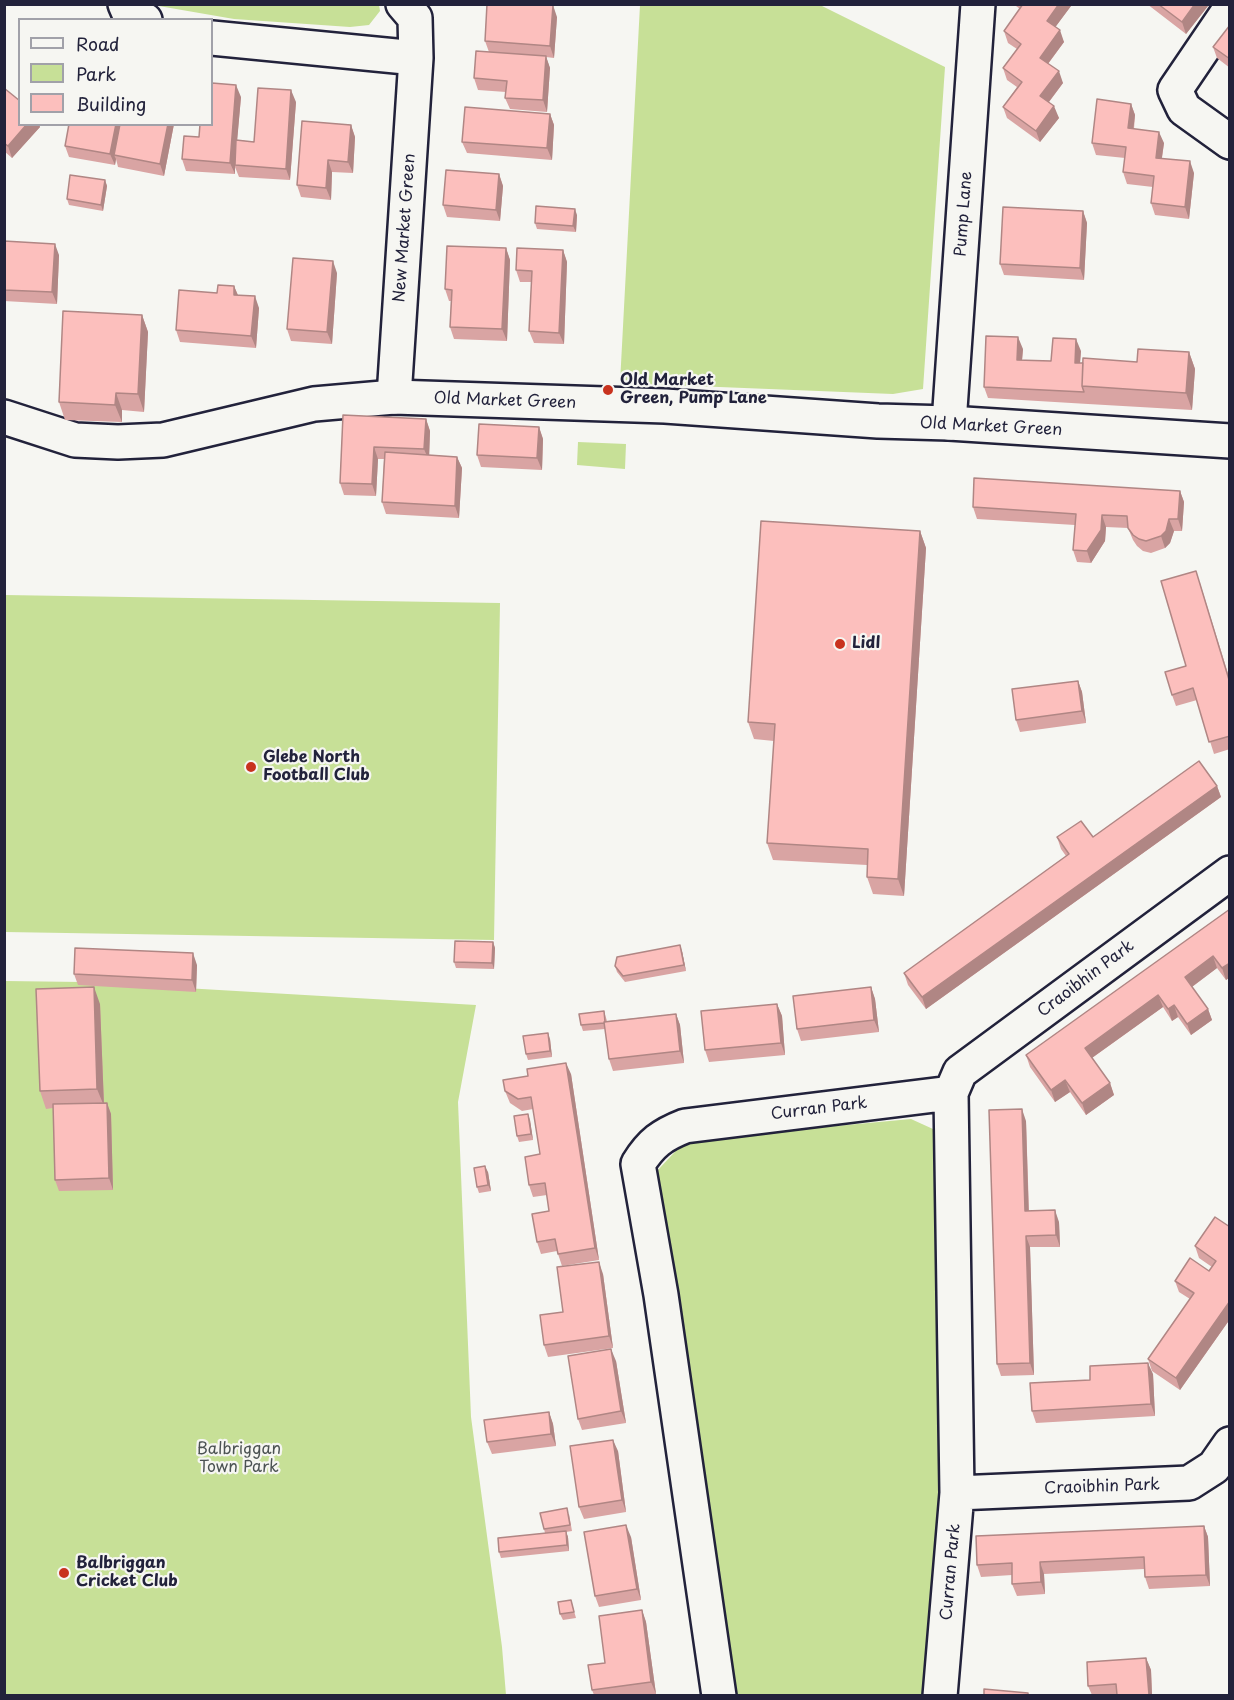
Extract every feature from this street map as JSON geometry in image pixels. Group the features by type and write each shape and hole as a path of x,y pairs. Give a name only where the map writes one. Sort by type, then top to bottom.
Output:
{"street":[{"path":"125,4 128,11 141,18"},
{"name":"New Market Green","path":"394,397 417,58 415,18 403,4"},
{"name":"Pump Lane","path":"949,423 978,4"},
{"path":"1230,9 1175,90 1184,109 1230,142"},
{"path":"213,38 417,58"},
{"name":"Old Market Green","path":"4,417 75,440 118,442 163,440 314,404 394,397 665,406 890,422 949,423 1230,441"},
{"name":"Craoibhin Park","path":"951,1094 960,1072 1230,873"},
{"name":"Curran Park","path":"719,1695 661,1295 638,1164 648,1149 664,1135 685,1126 951,1094 957,1493 940,1695"},
{"name":"Craoibhin Park","path":"957,1493 1189,1483 1214,1467 1230,1444"}],"green space":[{"path":"153,5 379,5 380,11 369,25 350,27 234,19"},
{"path":"640,5 820,5 945,67 923,389 893,394 620,383"},
{"path":"578,442 626,444 625,469 577,465"},
{"name":"Glebe North Football Club","path":"5,595 500,603 494,940 5,932"},
{"name":"Balbriggan Town Park","path":"5,981 82,982 476,1005 458,1102 471,1417 502,1647 506,1695 5,1695"},
{"path":"911,1119 933,1129 942,1509 927,1695 735,1695 656,1172 686,1140"}],"building":[{"path":"487,4 553,5 550,46 485,41"},
{"path":"1023,4 1059,4 1047,21 1060,30 1040,58 1059,71 1040,96 1054,106 1036,131 1003,107 1022,82 1003,68 1021,44 1004,31"},
{"path":"1158,4 1195,4 1182,22"},
{"path":"1230,25 1230,59 1213,47"},
{"path":"476,51 546,56 543,100 505,98 507,81 474,78"},
{"path":"213,83 236,85 230,163 182,159 184,136 199,137 200,126 213,126"},
{"path":"4,88 18,99 18,126 25,126 8,146 4,143"},
{"path":"258,88 291,90 286,169 235,165 236,140 254,142"},
{"path":"1097,99 1131,104 1128,128 1159,132 1156,158 1190,161 1185,207 1151,203 1154,176 1123,172 1126,147 1092,143"},
{"path":"465,107 550,114 547,148 462,142"},
{"path":"302,121 351,125 348,162 328,160 326,188 297,185"},
{"path":"69,126 116,126 110,154 65,146"},
{"path":"120,126 168,126 160,164 114,155"},
{"path":"446,170 499,174 496,210 443,205"},
{"path":"70,175 105,180 101,205 67,199"},
{"path":"536,206 575,209 573,226 535,223"},
{"path":"1003,207 1083,211 1080,268 1000,264"},
{"path":"4,241 55,244 52,292 4,290"},
{"path":"447,246 506,248 502,329 450,327 452,290 445,289"},
{"path":"517,248 563,250 559,333 529,331 532,271 516,270"},
{"path":"293,258 333,261 327,332 287,329"},
{"path":"218,285 234,286 234,295 255,296 251,336 176,330 179,290 217,293"},
{"path":"63,311 142,315 138,394 116,393 115,405 59,402"},
{"path":"986,336 1018,337 1017,360 1051,361 1053,338 1076,339 1075,363 1083,363 1084,392 984,387"},
{"path":"1138,349 1189,352 1186,393 1082,386 1083,358 1137,362"},
{"path":"343,415 426,419 424,449 374,447 372,484 340,483"},
{"path":"479,424 539,427 537,458 477,455"},
{"path":"385,452 457,457 455,506 382,502"},
{"path":"974,478 1180,491 1178,519 1169,519 1166,531 1161,536 1146,541 1133,535 1128,528 1127,516 1102,515 1101,530 1087,551 1073,550 1076,514 973,507"},
{"name":"Lidl","path":"761,521 920,531 898,879 867,877 868,849 767,843 775,724 748,722"},
{"path":"1196,571 1230,683 1230,736 1209,742 1193,688 1172,695 1165,672 1186,666 1161,581"},
{"path":"1078,681 1082,711 1016,720 1012,689"},
{"path":"1199,761 1217,786 922,997 904,973 1069,854 1057,837 1081,821 1093,837"},
{"path":"1230,909 1230,963 1222,968 1213,956 1185,977 1208,1009 1187,1024 1174,1005 1168,1009 1158,995 1085,1048 1110,1083 1082,1103 1065,1080 1051,1090 1026,1055"},
{"path":"455,941 493,942 492,963 454,962"},
{"path":"680,945 684,965 623,976 615,966 617,957"},
{"path":"75,948 193,953 192,980 74,974"},
{"path":"94,987 97,1089 40,1091 36,989"},
{"path":"871,987 874,1020 797,1029 793,996"},
{"path":"777,1004 781,1043 705,1050 701,1011"},
{"path":"604,1011 604,1023 581,1025 579,1014"},
{"path":"676,1014 680,1051 609,1059 604,1022"},
{"path":"548,1033 550,1051 526,1054 523,1036"},
{"path":"566,1063 595,1248 558,1254 555,1239 537,1242 532,1214 549,1211 545,1183 529,1185 525,1157 540,1154 531,1097 518,1099 505,1091 503,1080 528,1076 527,1069"},
{"path":"107,1103 109,1178 55,1180 53,1104"},
{"path":"1022,1109 1025,1211 1055,1210 1056,1235 1026,1236 1030,1363 997,1364 989,1110"},
{"path":"528,1114 531,1134 517,1136 514,1116"},
{"path":"485,1166 488,1185 477,1187 474,1168"},
{"path":"1215,1217 1230,1227 1230,1301 1176,1378 1148,1359 1194,1293 1175,1281 1190,1258 1209,1271 1216,1261 1195,1246"},
{"path":"599,1262 609,1336 544,1345 540,1315 563,1312 557,1267"},
{"path":"611,1349 621,1411 578,1419 568,1356"},
{"path":"1148,1363 1151,1404 1032,1411 1030,1383 1090,1380 1090,1366"},
{"path":"549,1412 551,1434 487,1442 484,1420"},
{"path":"613,1440 622,1500 579,1507 570,1446"},
{"path":"567,1508 570,1525 544,1529 540,1513"},
{"path":"626,1525 637,1589 595,1596 584,1532"},
{"path":"1204,1526 1206,1575 1145,1577 1144,1557 1040,1562 1041,1582 1012,1584 1012,1563 977,1565 976,1536"},
{"path":"566,1531 567,1545 499,1552 498,1538"},
{"path":"571,1600 574,1612 560,1614 558,1602"},
{"path":"642,1610 651,1682 592,1690 588,1665 605,1663 599,1616"},
{"path":"1146,1658 1149,1695 1117,1695 1116,1684 1088,1686 1087,1662"},
{"path":"984,1689 1028,1693 1028,1695 984,1695"}],"place":[{"name":"Old Market Green, Pump Lane","path":"608,390"},
{"name":"Lidl","path":"840,644"},
{"name":"Glebe North Football Club","path":"251,767"},
{"name":"Balbriggan Cricket Club","path":"64,1573"}]}
